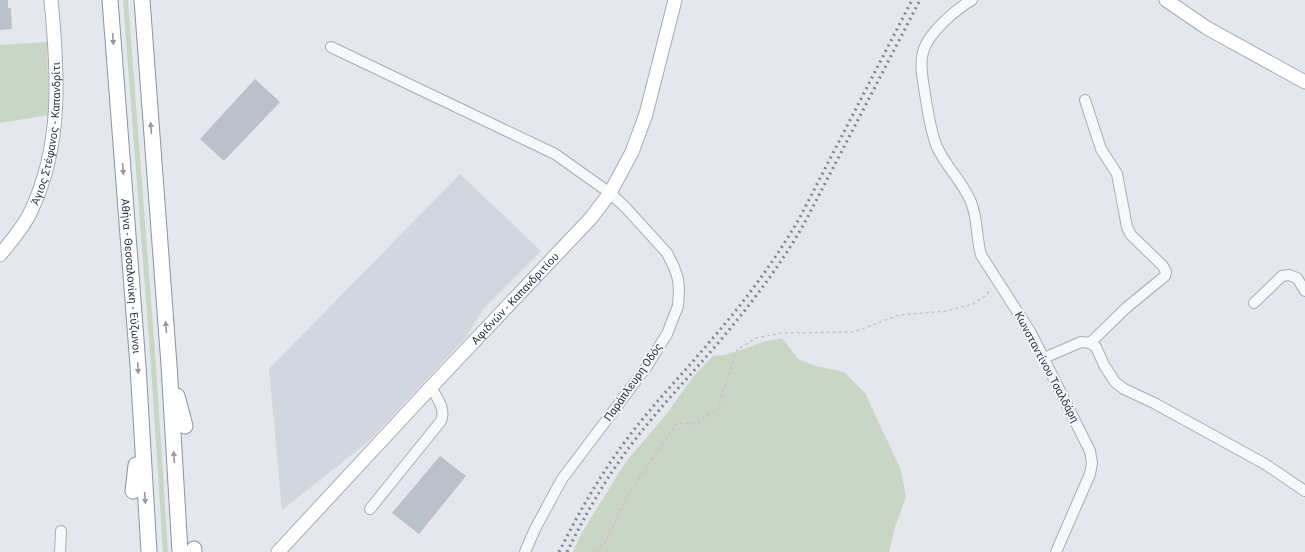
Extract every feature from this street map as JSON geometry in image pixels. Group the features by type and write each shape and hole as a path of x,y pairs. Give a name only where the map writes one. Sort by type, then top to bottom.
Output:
{"highway":[{"name":"Αθήνα - Θεσσαλονίκη - Εύζωνοι","path":"110,0 138,366 149,552"},
{"path":"142,0 169,365 189,551"},
{"path":"169,365 185,426"},
{"path":"133,492 141,430"}],"main road":[{"name":"Άγιος Στέφανος - Καπανδρίτι","path":"0,255 30,214 40,191 49,158 54,130 57,84 51,0"},
{"name":"Αφιδνών - Καπανδριτίου","path":"278,552 591,218 610,193 632,152 646,114 675,0"},
{"path":"1166,0 1207,28 1305,82"}],"street":[{"name":"Κωνσταντίνου Τσαλδάρη","path":"972,0 954,13 936,30 928,40 923,51 922,68 928,111 937,147 970,200 976,214 978,244 981,255 1031,333 1090,451 1092,463 1090,474 1056,552"},
{"name":"Παράπλευρη Οδός","path":"331,47 555,154 610,193 626,208 667,253 674,267 680,290 678,306 667,334 645,369 562,479 535,529 525,552"},
{"path":"1085,100 1101,149 1117,174 1127,227 1131,235 1163,266 1166,272 1165,276 1126,308 1090,343"},
{"path":"1254,303 1282,276 1289,275 1297,278 1305,291"},
{"path":"1044,358 1081,342 1090,343 1096,347 1104,365 1115,382 1124,389 1154,403 1265,464 1305,491"},
{"path":"370,509 441,421 444,415 442,406 431,387"},
{"path":"60,552 61,531"}],"path":[{"path":"596,552 606,541 627,496 677,423 696,424 718,408 737,350 756,338 775,335 854,332 900,315 946,311 974,304 987,294 995,278"}],"shaded area":[{"path":"460,174 541,251 483,309 467,336 369,441 282,510 269,369"}],"green space":[{"path":"123,0 128,0 156,366 168,552 163,552 151,366"},
{"path":"47,42 49,115 0,123 0,45"},
{"path":"782,338 798,359 815,366 844,372 865,393 901,470 906,497 895,527 889,552 573,552 581,534 625,463 668,412 693,377 713,356 724,355 762,342"}],"building":[{"path":"0,0 8,0 8,8 11,8 12,29 0,30"},
{"path":"255,79 280,102 224,161 200,139"},
{"path":"440,456 466,476 419,534 392,513"}],"railway":[{"path":"559,552 589,496 624,443 645,416 736,310 780,251 799,219 912,0"},
{"path":"567,552 596,497 631,445 731,328 754,299 785,255 804,224 920,0"}]}
